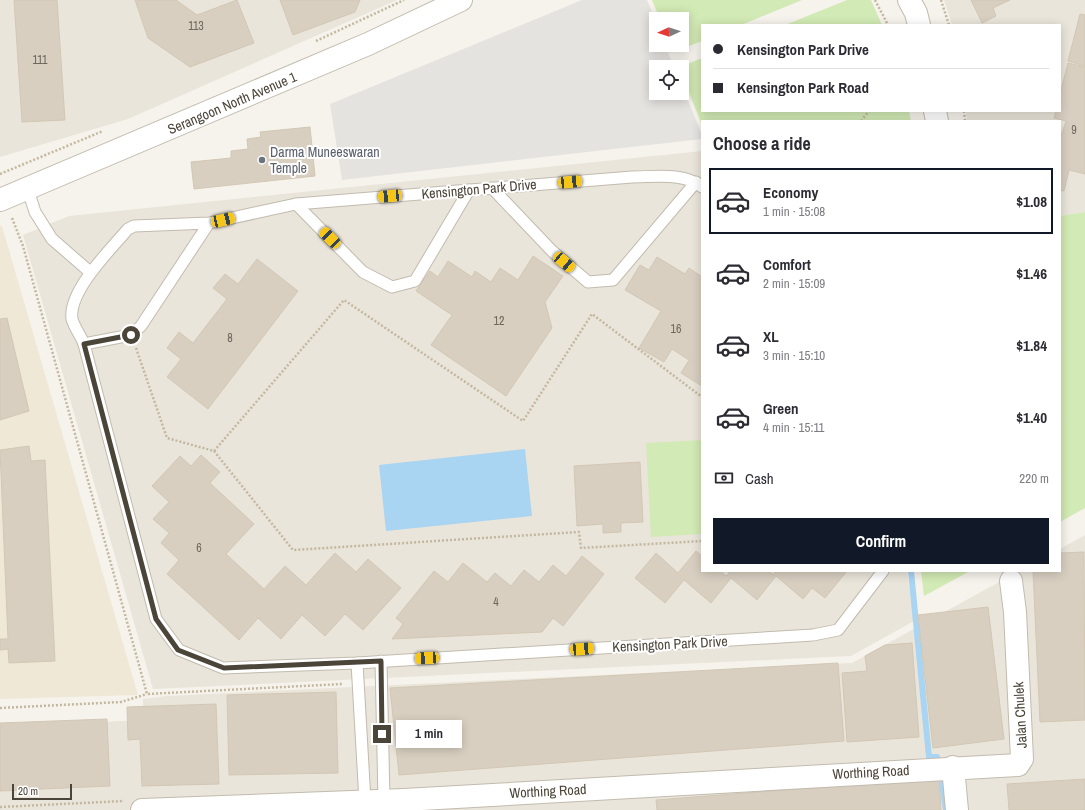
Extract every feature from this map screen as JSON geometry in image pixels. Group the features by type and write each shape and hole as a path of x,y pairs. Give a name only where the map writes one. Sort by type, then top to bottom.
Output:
{"street":[{"name":"Serangoon North Avenue 1","path":"0,200 28,190 368,44 461,0"},
{"path":"909,0 916,14 919,24"},
{"name":"Jalan Chulek","path":"953,767 1018,765 1022,759 1015,612 1011,581"},
{"path":"953,767 957,810"},
{"name":"Worthing Road","path":"142,810 390,802 953,767"}],"lane":[{"name":"Kensington Park Drive","path":"699,184 682,177 632,176 296,204 209,223 131,227 90,272 76,296 72,318 84,344 156,619 178,650 224,668 357,663 813,635 838,630 882,572"},
{"path":"492,188 552,251 588,282 613,280 699,184"},
{"path":"28,190 35,212 52,239 90,272"},
{"path":"296,204 364,272 392,286 415,281 469,190"},
{"path":"84,344 131,335 141,326 209,223"},
{"path":"381,661 390,802"},
{"path":"357,663 390,802"}],"path":[{"path":"311,44 404,0"},
{"path":"875,0 887,24"},
{"path":"941,0 949,24"},
{"path":"862,120 868,112"},
{"path":"0,174 108,129"},
{"path":"12,218 25,253 146,694"},
{"path":"214,450 344,300 524,421 592,314 701,396"},
{"path":"131,335 167,438 214,450 293,550 579,532 581,548 701,542"},
{"path":"0,708 121,702 146,694 345,683"}],"shaded area":[{"path":"0,0 397,0 128,119 0,157"},
{"path":"582,0 647,0 652,12 649,12 649,52 668,52 671,60 649,60 649,100 688,100 701,133 701,139 342,180 330,104"},
{"path":"944,0 1085,0 1085,212 1061,216 1061,120 967,120 966,112 1061,112 1061,24 952,24"},
{"path":"701,151 701,572 907,572 914,621 851,656 153,689 23,235 69,216"},
{"path":"0,226 2,226 138,695 0,699"},
{"path":"1085,535 1085,810 0,810 0,727 143,720 143,699 167,696 852,663 1017,572 1061,572 1061,548"}],"green space":[{"path":"652,0 802,0 743,24 701,24 701,41 689,46 689,12 657,12"},
{"path":"847,0 871,0 882,24 787,24"},
{"path":"701,58 701,112 909,112 911,120 701,120 701,122 689,92 689,63"},
{"path":"1085,212 1085,508 1061,521 1061,216"},
{"path":"701,440 701,534 651,537 646,443"},
{"path":"921,572 968,572 924,596"}],"water":[{"path":"525,449 532,516 386,531 379,465"}],"building":[{"path":"14,0 57,0 65,120 22,122"},
{"path":"135,0 176,0 197,15 237,0 254,43 190,67 148,38"},
{"path":"280,0 360,0 355,12 293,35"},
{"path":"971,0 1010,0 993,8 996,16 982,23"},
{"path":"1080,14 1085,15 1085,66 1068,61"},
{"path":"1068,63 1085,67 1085,174 1069,170 1064,191 1061,190 1061,136 1066,121 1054,118 1056,112 1061,112 1061,90"},
{"name":"Darma Muneeswaran Temple","path":"310,127 315,176 194,189 191,162 231,158 231,151 248,149 247,139 261,137 260,132"},
{"path":"533,256 563,276 545,302 552,328 506,396 431,345 452,315 416,291 430,271 438,277 448,261 472,277 475,271 491,282 500,268 518,280"},
{"path":"657,257 685,274 689,268 701,276 701,385 681,373 689,360 672,349 664,362 639,348 661,311 625,290 640,265 649,270"},
{"path":"257,259 298,291 208,409 167,377 181,359 167,348 179,332 193,343 227,299 213,288 225,274 238,284"},
{"path":"7,318 29,411 0,420 0,319"},
{"path":"29,446 31,461 45,460 55,661 9,663 8,649 0,650 0,639 8,639 0,450"},
{"path":"201,455 220,472 210,483 254,524 226,554 264,589 285,566 306,585 335,553 356,572 368,559 401,588 363,630 345,614 325,636 302,615 281,639 258,618 239,640 167,574 179,560 161,543 169,533 153,519 169,502 152,486 180,456 191,466"},
{"path":"640,462 643,522 621,523 621,532 603,533 603,524 577,526 574,466"},
{"path":"696,551 701,555 701,572 721,572 726,576 730,572 770,572 773,575 775,572 846,572 825,598 812,588 803,599 776,576 757,600 731,578 711,603 684,580 665,603 635,578 656,553 678,573"},
{"path":"1084,552 1085,720 1040,722 1033,572 1061,572 1061,553"},
{"path":"582,556 604,574 563,626 553,618 542,632 392,639 403,624 396,618 434,571 448,582 463,563 487,582 495,573 511,586 524,570 539,582 553,565 566,576"},
{"path":"988,607 1004,739 933,748 918,615"},
{"path":"912,643 919,737 847,742 842,673 867,671 865,656 885,645"},
{"path":"838,663 844,741 399,775 390,688"},
{"path":"336,692 338,773 229,775 227,695"},
{"path":"216,704 219,784 142,786 140,739 128,740 127,707"},
{"path":"107,719 110,786 0,791 0,723"},
{"path":"939,778 941,810 657,810 656,800"},
{"path":"1085,779 1085,810 1009,810 1007,784"}],"waterway":[{"path":"911,572 929,757 937,757"},
{"path":"942,784 946,810"}],"place":[{"name":"Darma Muneeswaran Temple","path":"262,160"}],"route":[{"path":"131,335 84,344 156,619 178,650 224,668 381,661 382,734"}]}
